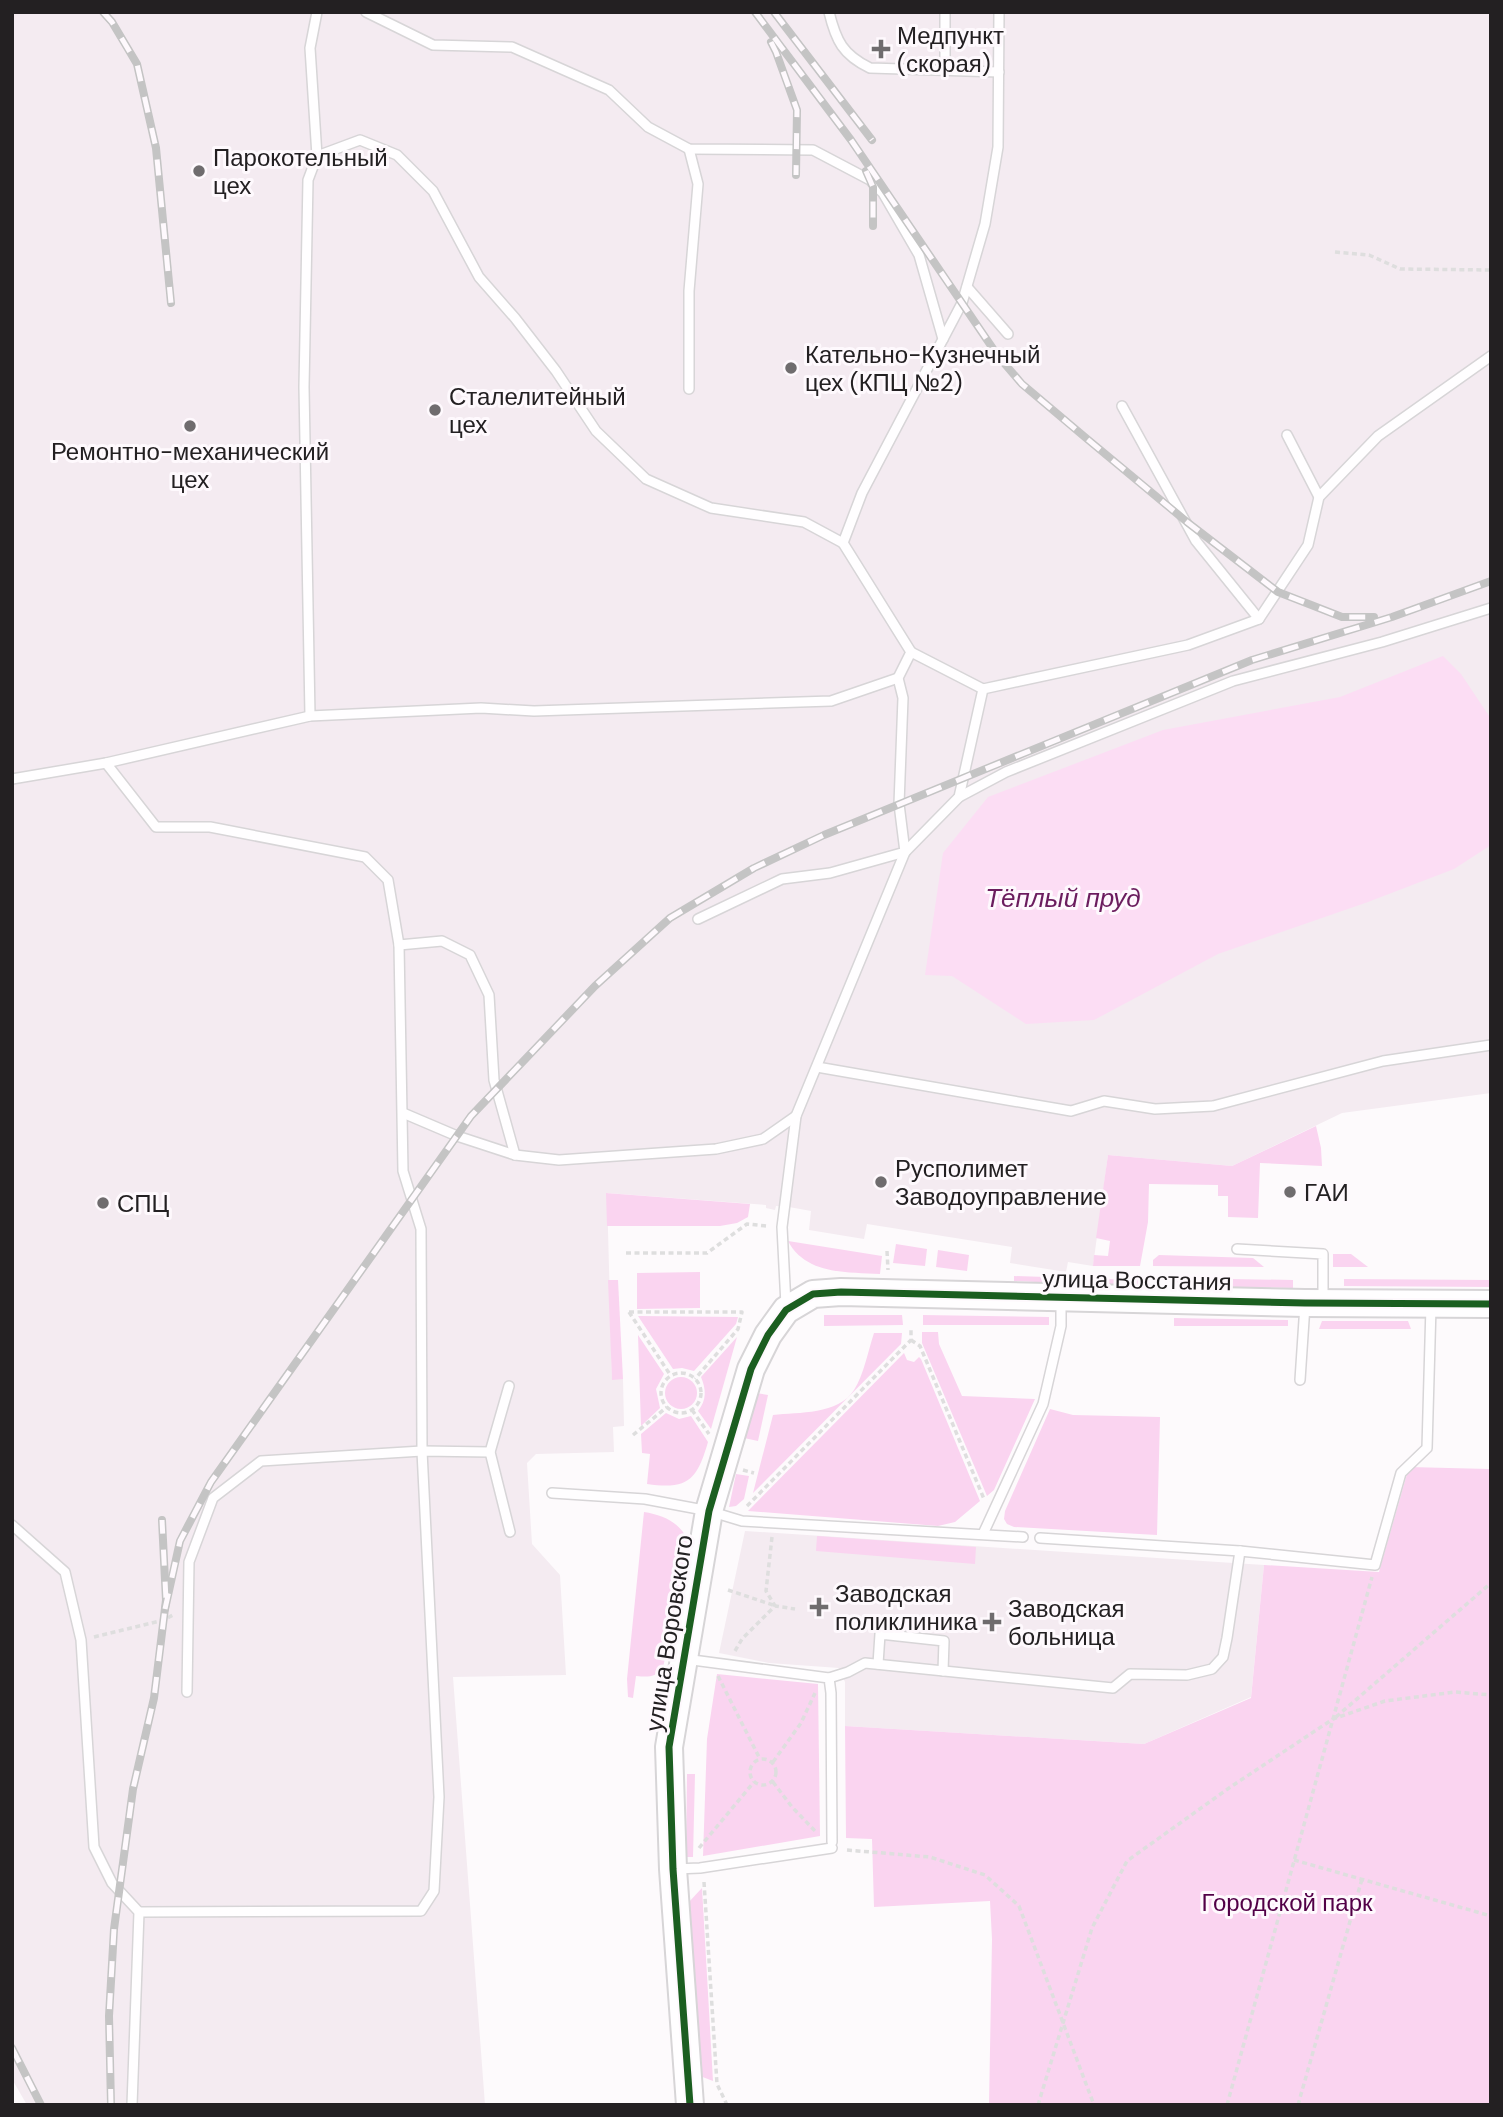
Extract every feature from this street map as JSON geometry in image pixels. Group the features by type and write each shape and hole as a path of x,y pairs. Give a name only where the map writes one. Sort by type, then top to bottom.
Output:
{"street":[{"name":"улица Восстания","path":"786,1310 813,1294 841,1292 1314,1303 1491,1304"},
{"name":"улица Воровского","path":"690,2105 673,1869 669,1747 709,1511 751,1369 768,1335 786,1310"}],"lane":[{"path":"310,716 305,345 308,180 317,156 310,48 317,12"},
{"path":"366,12 433,45 512,47 609,90 648,127 689,149 813,150 870,180 883,193 919,255 943,339"},
{"path":"829,12 835,35 851,59 870,68 999,72"},
{"path":"944,70 945,12"},
{"path":"843,543 862,493 962,303 967,287 985,224 998,147 999,12"},
{"path":"317,156 360,140 397,155 433,191 479,277 515,318 596,431 646,479 711,508 804,522 843,543 911,652 983,689 1188,645 1259,619 1308,545 1319,497 1378,436 1491,356"},
{"path":"689,149 698,184 689,291 689,388"},
{"path":"967,287 1008,334"},
{"path":"1122,406 1196,541 1259,619"},
{"path":"1287,435 1319,497"},
{"path":"786,1310 782,1227 796,1116 905,852 959,797 1006,772 1233,681 1382,642 1491,608"},
{"path":"905,852 899,804 903,698 898,678 911,652"},
{"path":"12,779 106,764 310,716 481,708 534,711 831,701 898,678"},
{"path":"959,797 983,689"},
{"path":"106,764 156,827 211,827 365,857 388,880 399,945 403,1171 421,1229 422,1451 439,1797 434,1891 421,1911 139,1912"},
{"path":"698,919 782,879 830,873 905,852"},
{"path":"399,945 442,941 470,955 489,995 494,1080 515,1155"},
{"path":"817,1067 1071,1111 1104,1101 1156,1109 1213,1105 1382,1061 1491,1045"},
{"path":"403,1114 515,1155 559,1160 716,1149 763,1139 796,1116"},
{"path":"1237,1249 1322,1254 1300,1381"},
{"path":"982,1534 1043,1404 1061,1326 1061,1298"},
{"path":"1040,1538 1240,1551 1376,1565 1401,1473 1427,1447 1432,1305"},
{"path":"509,1385 490,1452 510,1532"},
{"path":"187,1692 188,1562 213,1498 261,1461 422,1451 490,1452"},
{"path":"552,1493 645,1499 709,1511 743,1521 1023,1537"},
{"path":"12,1525 65,1572 81,1640 94,1847 112,1883 139,1912 132,2105"},
{"path":"684,1659 829,1678 865,1663 1113,1688 1130,1674 1187,1675 1212,1669 1223,1657 1240,1551"},
{"path":"878,1664 880,1634 944,1641 943,1671"},
{"path":"673,1869 700,1868 832,1845 829,1678"}],"path":[{"path":"1335,252 1370,255 1400,269 1491,270"},
{"path":"626,1253 707,1253 747,1224 782,1227"},
{"path":"671,1376 629,1312 743,1312 738,1329 695,1378"},
{"path":"746,1508 911,1340 911,1328"},
{"path":"911,1340 920,1346 984,1499"},
{"path":"686,1374 695,1378 700,1387 701,1398 692,1410 676,1412 667,1407 662,1398 662,1388 671,1376 686,1374"},
{"path":"633,1435 667,1407"},
{"path":"692,1410 710,1436"},
{"path":"773,1523 766,1591 775,1606"},
{"path":"1227,2105 1376,1565"},
{"path":"1038,2105 1092,1927 1127,1861 1229,1788 1333,1719 1491,1583"},
{"path":"728,1590 775,1606 795,1609"},
{"path":"732,1656 742,1639 775,1606"},
{"path":"81,1640 164,1620 188,1607"},
{"path":"717,1674 760,1759"},
{"path":"773,1762 802,1723 818,1684 829,1678"},
{"path":"1333,1719 1385,1701 1455,1692 1491,1695"},
{"path":"754,1782 750,1769 754,1763 760,1759 773,1762"},
{"path":"754,1782 767,1785 773,1782 777,1775 773,1762"},
{"path":"699,1848 754,1782"},
{"path":"773,1782 792,1807 832,1845 872,1853 930,1857 985,1875 1019,1906 1094,2105"},
{"path":"1294,1860 1491,1916"},
{"path":"700,1868 705,1885 717,2084 727,2105"},
{"path":"1298,2105 1362,1880"}],"shaded area":[{"path":"12,12 1491,12 1491,1093 1342,1113 1232,1166 1108,1155 1093,1266 1068,1262 1066,1272 1010,1263 1012,1247 867,1224 864,1239 809,1230 811,1211 789,1207 776,1206 775,1210 766,1208 766,1205 607,1193 612,1379 623,1379 624,1426 613,1427 614,1452 536,1454 527,1463 532,1544 560,1575 566,1675 453,1677 485,2105 27,2105 12,2079"},
{"name":"Заводская больница","path":"745,1531 1264,1565 1251,1697 1144,1744 845,1726 845,1682 839,1668 769,1663 719,1653"}],"green space":[{"path":"1316,1126 1322,1166 1260,1163 1258,1218 1228,1217 1228,1196 1218,1196 1218,1185 1149,1184 1148,1222 1140,1266 1093,1266 1094,1255 1108,1256 1110,1241 1096,1238 1108,1155 1232,1166"},
{"path":"606,1193 750,1204 748,1217 737,1223 720,1226 607,1226"},
{"path":"788,1241 882,1256 880,1274 841,1272 816,1266 796,1252"},
{"path":"896,1244 927,1249 925,1266 893,1263"},
{"path":"938,1250 969,1255 967,1271 936,1267"},
{"path":"1333,1254 1351,1254 1368,1267 1333,1267"},
{"path":"1159,1255 1253,1258 1264,1267 1153,1266 1153,1260"},
{"path":"700,1272 700,1308 637,1309 637,1273"},
{"path":"1014,1276 1138,1280 1138,1287 1014,1281"},
{"path":"1173,1278 1293,1280 1293,1288 1172,1286"},
{"path":"1344,1279 1491,1280 1491,1287 1344,1286"},
{"path":"608,1280 618,1280 623,1379 612,1380"},
{"path":"824,1315 902,1315 903,1325 824,1326"},
{"path":"923,1315 1049,1317 1049,1325 923,1325"},
{"path":"638,1316 738,1317 736,1324 694,1371 673,1369"},
{"path":"1174,1318 1288,1320 1288,1326 1174,1326"},
{"path":"1322,1321 1408,1321 1411,1329 1319,1329"},
{"path":"922,1332 938,1332 939,1344 962,1396 1035,1399 994,1490 987,1496 922,1343"},
{"path":"874,1333 902,1333 901,1344 753,1493 773,1415 817,1411 847,1398 860,1377"},
{"path":"638,1335 664,1374 656,1389 660,1408 641,1426"},
{"path":"737,1337 711,1429 698,1411 705,1394 701,1377"},
{"path":"904,1353 907,1360 914,1362 919,1357 921,1359 980,1501 955,1522 938,1526 748,1511"},
{"path":"681,1377 692,1382 697,1393 692,1404 681,1409 670,1404 665,1393 670,1382"},
{"name":"Городской парк","path":"1491,1381 1491,2105 989,2105 992,1939 990,1901 874,1907 872,1839 846,1838 845,1726 1144,1744 1251,1698 1264,1565 1379,1572 1409,1467 1489,1469"},
{"path":"756,1393 768,1395 758,1441 744,1438"},
{"path":"1050,1409 1073,1415 1160,1417 1157,1535 1014,1527 1007,1524 1004,1519 1005,1511"},
{"path":"666,1413 679,1419 691,1416 708,1442 700,1465 689,1479 672,1485 647,1484 650,1454 642,1453 641,1434"},
{"path":"736,1474 749,1476 744,1499 736,1506 729,1507"},
{"path":"644,1512 670,1520 685,1534 688,1541 663,1668 651,1676 636,1676 633,1698 628,1697 627,1679"},
{"path":"817,1536 976,1547 975,1564 816,1551"},
{"path":"717,1674 818,1684 820,1836 703,1856 707,1739"},
{"path":"687,1774 695,1774 693,1857 686,1857"},
{"path":"702,1888 713,2081 700,2076 688,1903"}],"water":[{"name":"Тёплый пруд","path":"1443,656 1461,674 1491,719 1491,845 1454,869 1218,954 1094,1020 1026,1024 952,976 925,975 943,853 988,797 1163,730 1340,697"}],"railway":[{"path":"103,12 137,64 156,148 171,303"},
{"path":"755,12 851,140 998,356 1022,384 1187,522 1278,592 1342,617 1374,617"},
{"path":"774,12 872,140"},
{"path":"771,42 797,110 796,175"},
{"path":"866,171 873,187 873,226"},
{"path":"165,1609 180,1541 211,1482 471,1116 595,986 670,918 754,868 824,835 1252,660 1392,617 1491,581"},
{"path":"111,2105 109,2016 114,1929 133,1789 154,1698 166,1600 162,1520"},
{"path":"12,2048 41,2105"}],"cycle path":[{"path":"690,2105 673,1869 669,1747 709,1511 751,1369 768,1335 786,1310 813,1294 841,1292 1305,1303 1491,1304"}],"place":[{"name":"Медпункт (скорая)","path":"881,49"},
{"name":"Парокотельный цех","path":"199,171"},
{"name":"Кательно-Кузнечный цех (КПЦ №2)","path":"791,368"},
{"name":"Сталелитейный цех","path":"435,410"},
{"name":"Ремонтно-механический цех","path":"190,426"},
{"name":"Русполимет Заводоуправление","path":"881,1182"},
{"name":"ГАИ","path":"1290,1192"},
{"name":"СПЦ","path":"103,1203"},
{"name":"Заводская поликлиника","path":"819,1607"},
{"name":"Заводская больница","path":"992,1622"}]}
